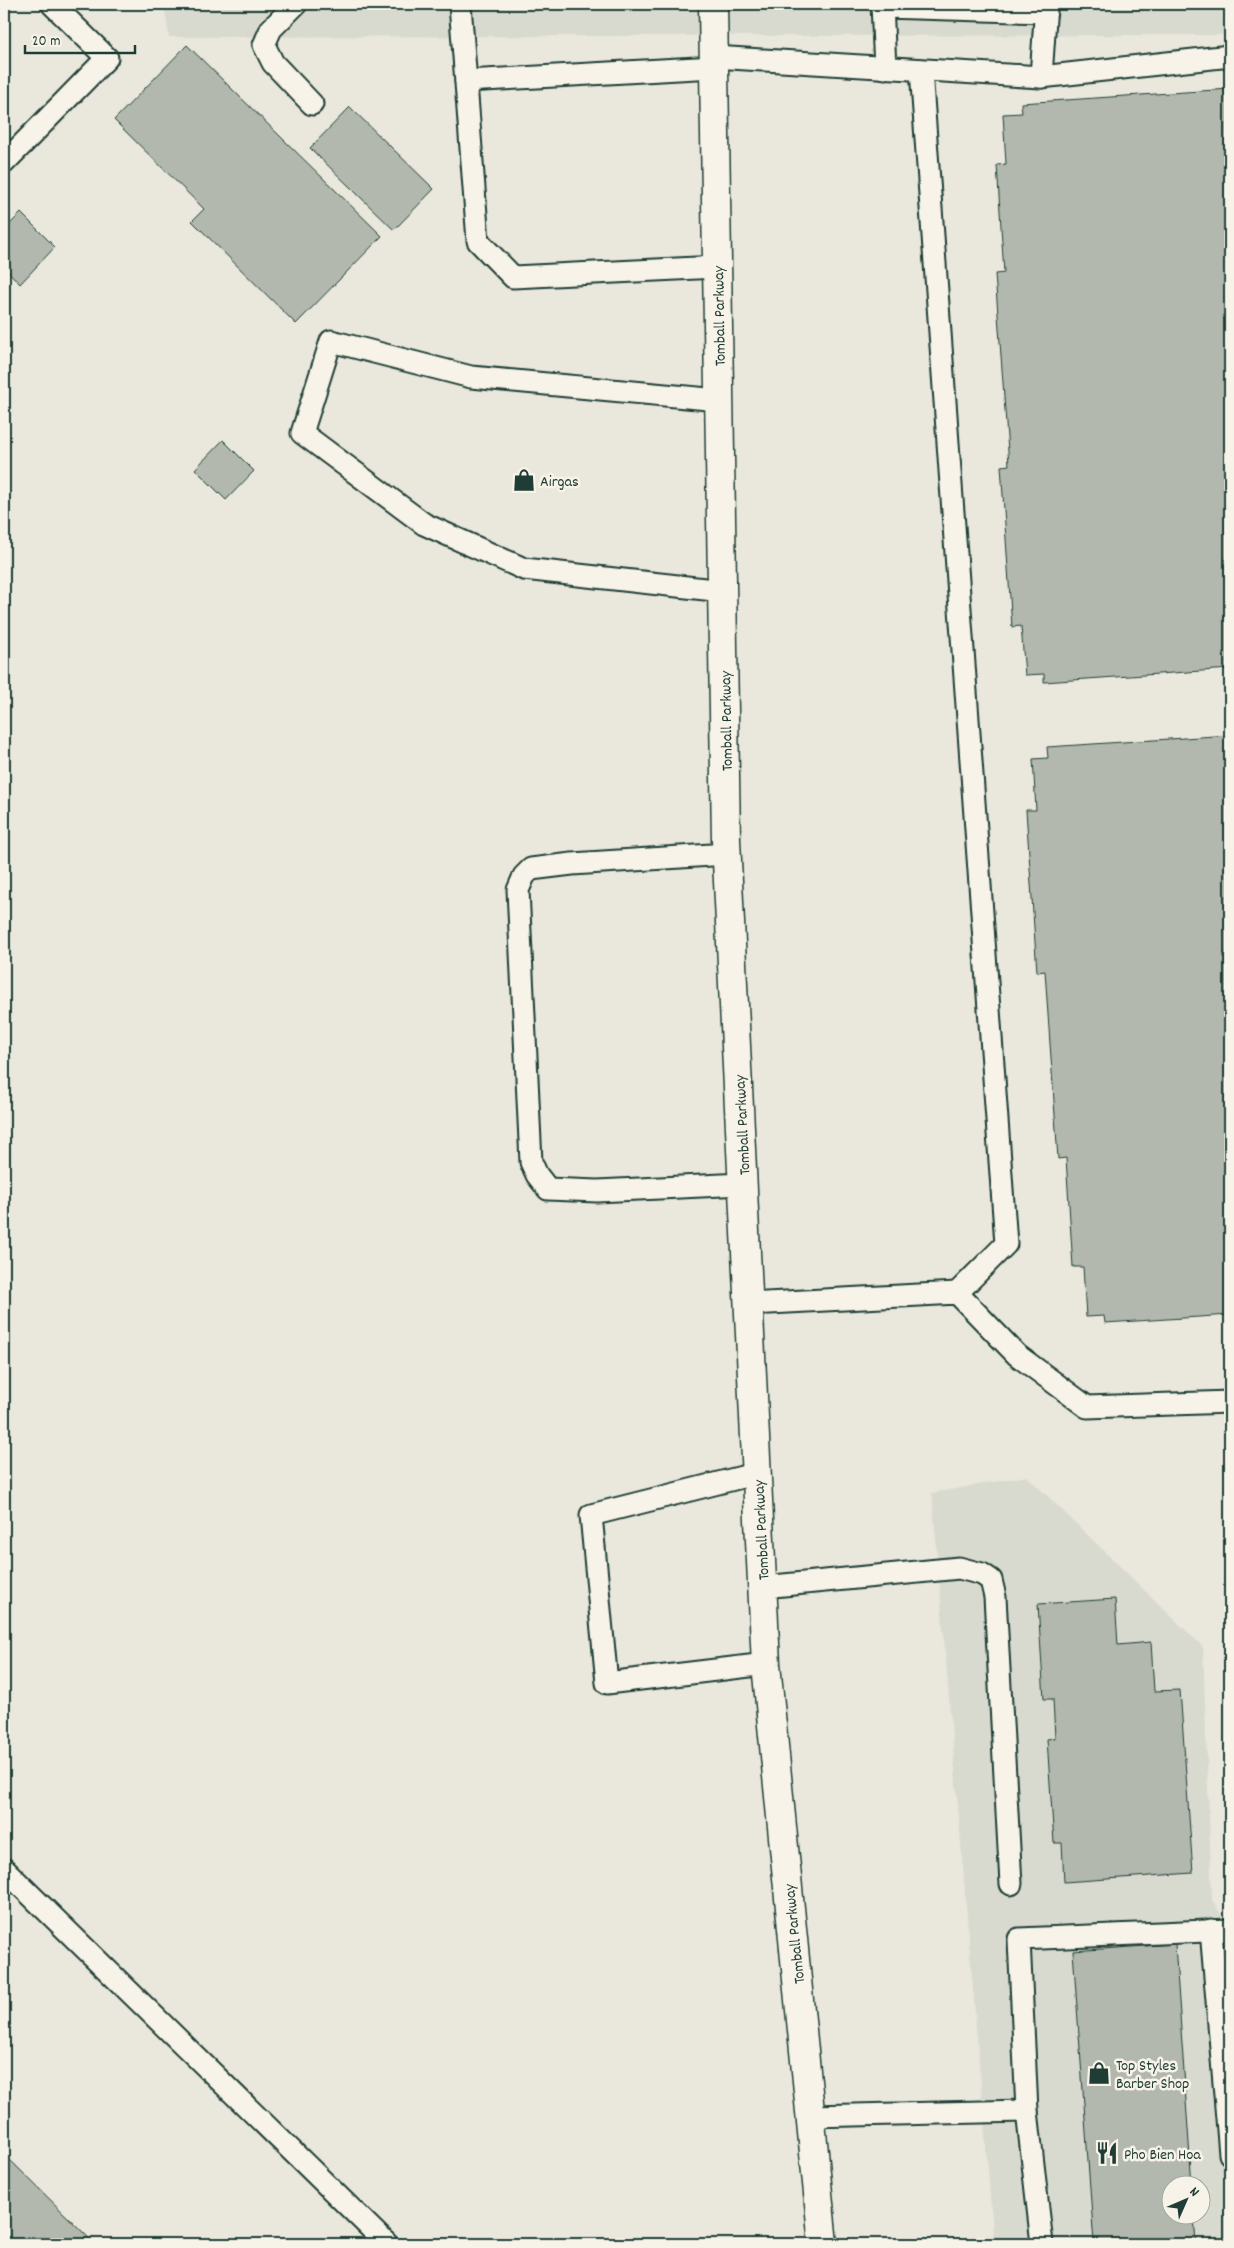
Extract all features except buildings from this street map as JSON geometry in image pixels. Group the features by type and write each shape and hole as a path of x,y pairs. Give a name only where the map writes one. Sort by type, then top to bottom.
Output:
{"main road":[{"name":"Tomball Parkway","path":"713,4 728,854 766,1664 823,2244"}],"lane":[{"path":"4,163 107,58 52,4"},
{"path":"296,4 271,29 264,45 273,63 312,104"},
{"path":"460,4 478,241 513,277 717,267"},
{"path":"885,68 883,5 1046,8 1041,78"},
{"path":"466,81 714,62 885,68 1041,78 1230,56"},
{"path":"749,1304 957,1293 1006,1244 921,70"},
{"path":"719,400 472,377 331,341 302,433 424,524 524,569 723,591"},
{"path":"728,854 572,864 531,870 524,876 518,890 531,1162 548,1189 597,1191 743,1184"},
{"path":"957,1293 1017,1355 1087,1407 1230,1402"},
{"path":"758,1473 591,1514 607,1684 766,1664"},
{"path":"763,1586 959,1568 982,1574 991,1580 996,1597 1011,1884"},
{"path":"4,1869 387,2244"},
{"path":"1042,2244 1027,2111 1019,1939 1221,1930 1230,2154"},
{"path":"810,2116 1027,2111"}],"shaded area":[{"path":"164,4 1228,4 1227,35 169,37"},
{"path":"1027,1476 1203,1647 1212,1900 1230,1929 1230,2244 994,2244 932,1493"}],"place":[{"name":"Airgas","path":"524,480"},
{"name":"Top Styles Barber Shop","path":"1099,2073"},
{"name":"Pho Bien Hoa","path":"1107,2153"}]}
